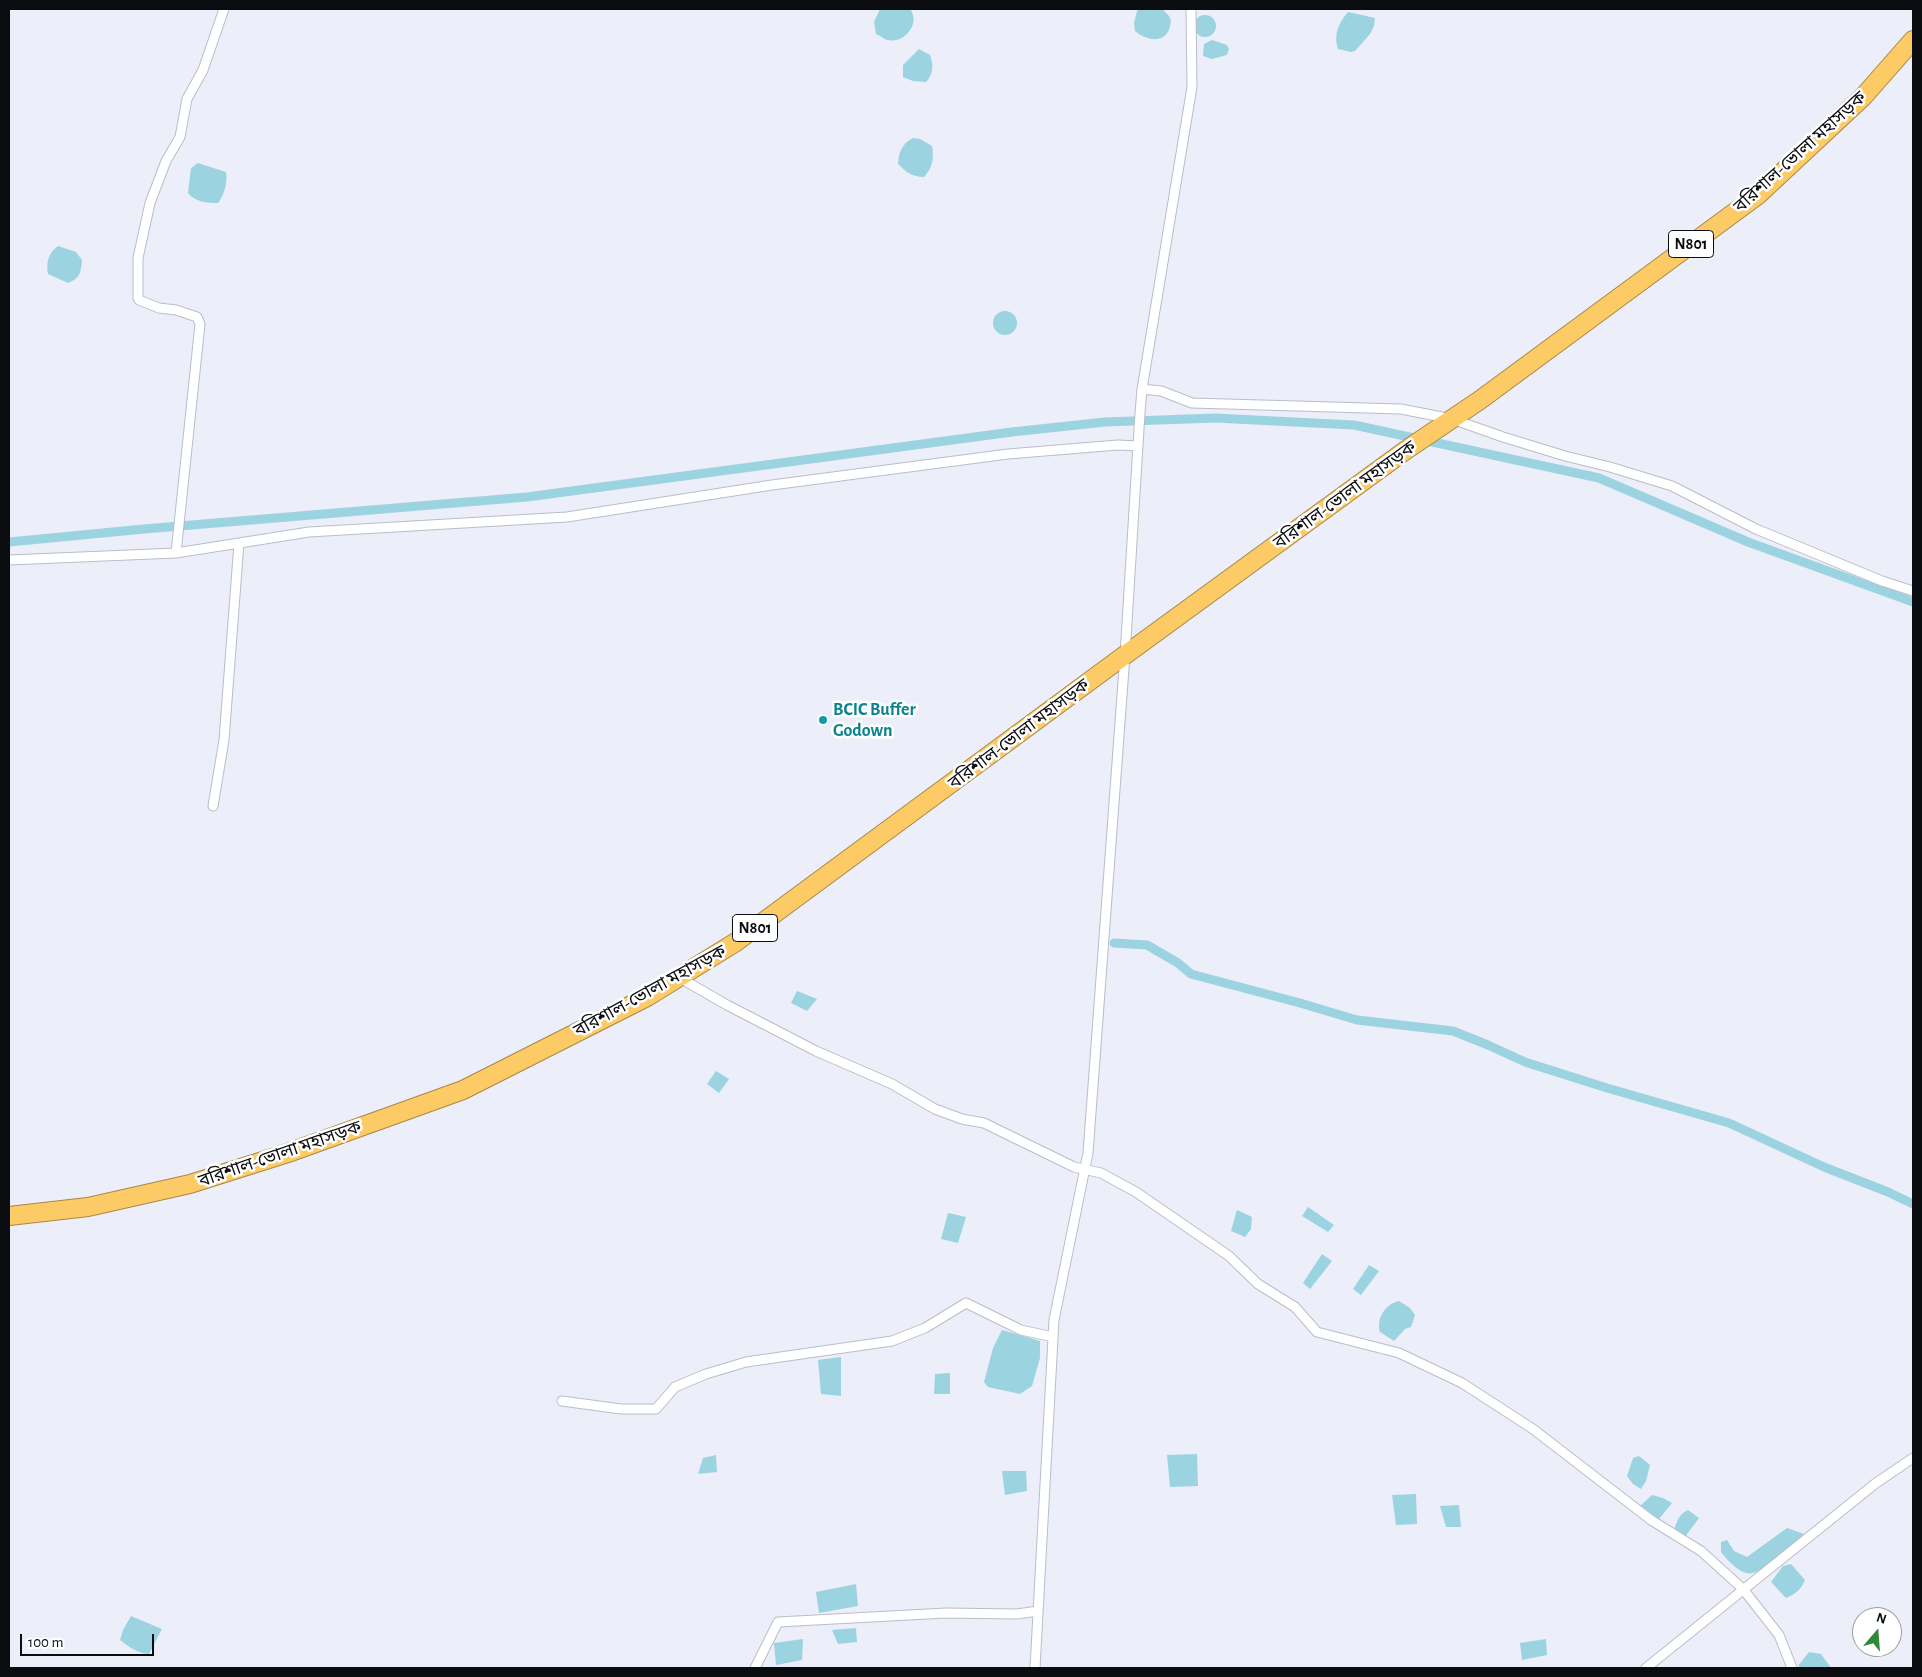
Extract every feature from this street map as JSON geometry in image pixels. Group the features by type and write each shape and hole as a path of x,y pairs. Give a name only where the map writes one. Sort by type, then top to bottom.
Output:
{"highway":[{"name":"বরিশাল-ভোলা মহাসড়ক","path":"9,1216 88,1207 190,1184 288,1152 463,1090 647,997 680,978 736,942 1125,655 1758,195 1862,97 1913,40"}],"street":[{"path":"176,553 200,324 197,317 176,310 159,308 139,300 138,258 143,231 158,179 180,136 187,99 203,70 224,9"},
{"path":"1035,1668 1054,1320 1085,1169 1089,1134 1125,655 1142,388 1192,87 1191,9"},
{"path":"1142,388 1161,391 1192,403 1401,409 1450,420 1565,456 1610,466 1672,486 1756,529 1882,581 1913,591"},
{"path":"9,560 176,553 309,532 566,517 772,485 1008,454 1118,445 1138,441"},
{"path":"213,806 224,740 239,543"},
{"path":"680,978 727,1005 816,1051 892,1084 935,1109 962,1120 984,1123 1074,1167 1101,1173 1136,1192 1229,1256 1258,1284 1295,1308 1317,1332 1399,1353 1462,1383 1533,1429 1651,1520 1701,1551 1743,1590 1779,1635 1792,1668"},
{"path":"562,1401 621,1409 656,1410 675,1387 706,1374 746,1362 892,1342 926,1328 966,1303 1021,1330 1053,1337"},
{"path":"1646,1668 1876,1483 1913,1458"},
{"path":"755,1668 778,1622 946,1613 1017,1614 1038,1612"}],"water":[{"path":"880,9 910,9 914,20 905,36 900,39 887,40 876,34 874,22"},
{"path":"1141,9 1162,9 1166,13 1171,22 1166,35 1162,38 1153,39 1135,31 1134,23 1137,11"},
{"path":"1348,12 1375,18 1370,34 1355,51 1351,52 1338,49 1336,39 1340,24"},
{"path":"1205,15 1213,18 1216,26 1213,34 1205,37 1197,34 1194,26 1197,18"},
{"path":"1212,40 1227,45 1229,49 1227,55 1212,59 1203,56 1204,44"},
{"path":"919,49 930,55 931,59 931,73 926,82 913,81 903,77 903,65"},
{"path":"913,138 920,139 932,146 932,162 924,177 909,173 898,164 902,148"},
{"path":"198,163 226,172 225,188 218,203 198,200 188,193 191,168"},
{"path":"58,246 76,252 82,260 79,274 68,283 48,274 48,258"},
{"path":"1005,311 1010,312 1016,318 1016,328 1010,334 1005,335 1000,334 994,328 993,323 994,318 1000,312"},
{"path":"797,991 817,999 807,1011 791,1003"},
{"path":"716,1071 729,1079 719,1093 707,1084"},
{"path":"1308,1207 1334,1225 1328,1232 1302,1216"},
{"path":"1237,1210 1252,1217 1251,1229 1245,1237 1231,1231"},
{"path":"948,1213 966,1217 958,1243 941,1239"},
{"path":"1322,1254 1332,1261 1310,1289 1303,1283"},
{"path":"1369,1265 1379,1271 1361,1295 1353,1289"},
{"path":"1399,1301 1410,1308 1415,1315 1411,1327 1405,1329 1394,1341 1380,1332 1379,1322 1386,1309"},
{"path":"1002,1330 1040,1341 1040,1358 1032,1386 1020,1394 988,1387 984,1382 993,1348"},
{"path":"841,1357 841,1396 821,1394 818,1360"},
{"path":"950,1373 950,1394 934,1394 935,1374"},
{"path":"1197,1454 1198,1486 1170,1487 1167,1455"},
{"path":"716,1455 717,1472 698,1474 703,1458"},
{"path":"1639,1456 1650,1465 1646,1481 1641,1489 1633,1484 1627,1476 1633,1458"},
{"path":"1002,1471 1026,1471 1027,1491 1005,1495"},
{"path":"1416,1494 1417,1524 1396,1525 1392,1495"},
{"path":"1652,1495 1672,1503 1659,1519 1640,1506"},
{"path":"1459,1505 1461,1527 1446,1527 1440,1506"},
{"path":"1688,1510 1699,1518 1685,1537 1674,1530 1680,1516"},
{"path":"1787,1528 1804,1534 1772,1562 1753,1573 1739,1570 1721,1552 1721,1542 1727,1540 1734,1551 1747,1557"},
{"path":"1791,1564 1805,1580 1797,1591 1786,1598 1771,1582 1783,1566"},
{"path":"856,1584 858,1606 819,1613 816,1592"},
{"path":"131,1616 162,1629 149,1654 137,1651 120,1640"},
{"path":"856,1628 857,1642 838,1644 832,1630"},
{"path":"803,1639 802,1660 776,1665 774,1643"},
{"path":"1546,1639 1547,1655 1522,1660 1520,1643"},
{"path":"1809,1652 1821,1654 1831,1668 1801,1668 1798,1666"}],"waterway":[{"path":"9,542 527,497 1012,432 1105,422 1215,418 1354,425 1599,478 1748,542 1913,602"},
{"path":"1114,943 1147,945 1178,963 1191,974 1357,1020 1453,1031 1525,1062 1729,1123 1824,1167 1913,1204"}],"place":[{"name":"BCIC Buffer Godown","path":"823,720"}]}
